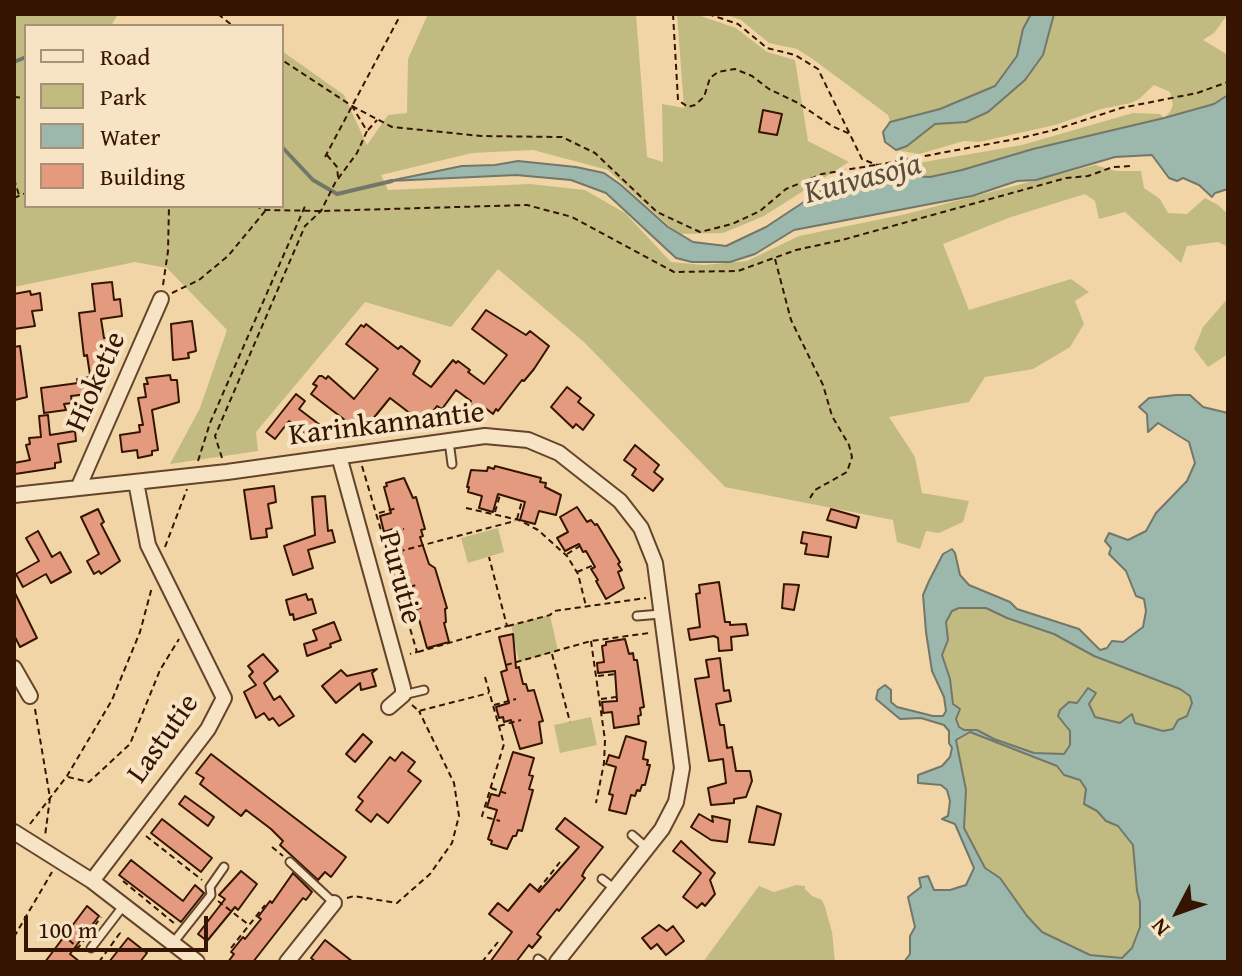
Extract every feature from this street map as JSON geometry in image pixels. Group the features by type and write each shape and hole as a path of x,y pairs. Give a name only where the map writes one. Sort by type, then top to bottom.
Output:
{"street":[{"name":"Hioketie","path":"79,486 161,299"},
{"name":"Karinkannantie","path":"14,495 227,472 485,436 528,440 559,453 620,501 641,528 655,563 682,768 676,802 662,829 557,962"},
{"name":"Purutie","path":"339,456 403,695"},
{"name":"Lastutie","path":"92,881 208,729 224,698 148,545 136,482"},
{"path":"14,668 30,696"},
{"path":"389,707 403,695"},
{"path":"17,834 92,881 196,962"},
{"path":"287,962 334,903"}],"lane":[{"path":"449,441 452,464"},
{"path":"637,616 661,614"},
{"path":"403,695 424,690"},
{"path":"632,835 647,848"},
{"path":"290,862 334,903"},
{"path":"173,943 211,895 210,887 224,867"},
{"path":"602,879 615,889"},
{"path":"91,948 124,905"}],"path":[{"path":"336,181 337,167 326,156 401,14"},
{"path":"673,14 678,100 688,107 704,97 710,78 718,72 735,69 851,134"},
{"path":"708,14 738,24 767,48 795,55 818,69 862,159 877,165"},
{"path":"284,61 352,106 392,127 481,136 562,137 595,153 657,212 700,232 732,224 760,211 786,189 822,174 1021,138 1121,108 1197,93 1228,82"},
{"path":"352,106 367,131"},
{"path":"227,472 215,436 305,226 321,211 336,181 377,119"},
{"path":"161,299 199,280 228,256 265,208 321,211 527,205 572,217 674,272 738,271 775,257 1066,178 1088,176 1113,167 1132,166"},
{"path":"14,179 19,195"},
{"path":"14,198 24,194"},
{"path":"17,834 67,776 92,729 112,700 140,632 158,565 210,423 306,204"},
{"path":"161,299 168,251 169,208"},
{"path":"775,257 791,320 823,385 832,416 849,445 852,457 847,472 815,490 810,498"},
{"path":"359,453 417,652"},
{"path":"495,513 500,495"},
{"path":"518,520 522,501"},
{"path":"376,514 397,508"},
{"path":"466,508 518,520 538,530 565,555 577,572 586,606"},
{"path":"388,555 518,520"},
{"path":"383,535 404,529"},
{"path":"565,555 580,546"},
{"path":"489,557 507,626"},
{"path":"577,572 594,565"},
{"path":"399,590 416,585"},
{"path":"394,658 550,615 554,611 659,596"},
{"path":"405,612 424,607"},
{"path":"67,776 89,782 130,744 160,670 188,625"},
{"path":"506,665 591,641 663,632"},
{"path":"591,641 605,740 596,803"},
{"path":"551,652 570,722"},
{"path":"596,677 616,674"},
{"path":"485,677 504,744 482,816 500,821"},
{"path":"419,711 489,693"},
{"path":"334,903 354,896 397,903 430,874 452,843 459,816 454,783 419,711 403,695"},
{"path":"30,696 37,712 50,798 43,849"},
{"path":"599,699 616,697"},
{"path":"493,705 516,699"},
{"path":"499,726 521,720"},
{"path":"491,788 508,794"},
{"path":"146,836 210,887"},
{"path":"272,847 290,862"},
{"path":"14,937 60,860"},
{"path":"538,890 560,862"},
{"path":"123,881 183,930"},
{"path":"214,897 249,925"},
{"path":"231,948 265,905"},
{"path":"482,962 498,942"}],"green space":[{"path":"14,14 118,14 112,24 24,24 24,208 284,208 284,52 344,95 367,145 388,115 407,113 408,59 428,14 636,14 647,157 663,162 662,104 684,108 677,14 695,14 736,28 767,52 795,60 808,141 849,162 764,216 723,233 678,234 608,170 533,150 472,153 381,175 388,190 530,184 585,190 625,213 671,262 704,265 747,261 799,236 906,214 1095,165 1116,171 1141,171 1144,188 1160,199 1168,213 1187,214 1205,198 1228,214 1228,247 1218,242 1187,246 1181,263 1125,212 1099,219 1095,201 1085,194 1011,217 943,244 969,310 1071,279 1089,292 1075,301 1084,324 1070,347 1033,369 985,377 969,402 889,417 915,457 922,493 969,501 963,522 939,533 926,531 920,549 897,542 893,520 725,487 584,342 498,269 451,327 365,302 256,432 258,451 170,464 200,408 227,330 167,268 135,262 14,287"},
{"path":"724,14 1031,14 1023,29 1017,56 995,86 940,109 890,122 888,115 814,60 797,49 769,43 741,20"},
{"path":"1054,14 1228,14 1214,33 1203,40 1228,55 1228,95 1214,104 1164,118 1173,105 1170,92 1154,85 1131,103 1101,109 1055,125 979,142 964,141 919,154 896,150 907,146 935,124 966,122 1043,55"},
{"path":"1133,113 1160,114 1164,118 930,177 873,174 901,166 1022,145"},
{"path":"1228,298 1228,354 1208,367 1194,349 1203,327"},
{"path":"498,528 504,552 468,563 461,538"},
{"path":"959,607 986,608 1054,634 1094,656 1180,689 1190,696 1192,703 1187,716 1178,720 1173,729 1163,731 1135,723 1120,723 1095,717 1083,692 1077,703 1069,702 1058,716 1070,730 1070,745 1064,754 1034,753 977,730 964,730 959,727 956,718 950,679 942,655 948,640 945,622"},
{"path":"550,615 558,651 519,662 511,625"},
{"path":"591,717 597,745 560,753 554,725"},
{"path":"970,732 1057,766 1064,775 1080,780 1086,789 1085,804 1106,821 1118,826 1133,845 1140,927 1132,948 1122,958 1090,955 1042,932 1000,878 985,868 964,828 966,790 956,739"},
{"path":"796,885 805,886 812,896 822,900 832,932 835,962 703,962 759,886 774,892"}],"water":[{"path":"1031,14 1054,14 1043,55 1025,80 988,112 966,122 935,124 907,146 896,150 885,142 883,132 890,122 940,109 995,86 1017,56 1023,29"},
{"path":"1228,95 1228,189 1212,197 1199,185 1183,178 1177,181 1169,178 1152,155 1115,157 1036,180 1017,181 972,196 794,230 755,254 730,262 692,262 676,258 606,193 571,180 516,175 389,181 462,166 518,161 576,167 604,173 668,227 693,242 726,246 766,227 831,184 873,174 930,177 962,170 1214,104"},
{"path":"1190,395 1203,407 1228,413 1228,962 904,962 910,954 910,936 915,927 908,897 921,887 919,878 928,876 934,890 950,890 966,885 974,868 955,824 942,819 948,816 950,801 947,790 941,785 918,783 918,775 942,766 950,757 949,731 944,725 921,718 900,719 876,699 878,690 885,685 891,690 891,702 897,707 933,716 943,716 946,711 944,697 932,671 923,595 943,554 952,549 960,575 969,585 1010,602 1017,609 1079,629 1100,650 1107,648 1112,641 1123,642 1143,627 1146,611 1144,599 1136,596 1126,571 1109,554 1111,548 1105,541 1109,533 1128,540 1146,531 1156,513 1187,481 1195,463 1189,442 1158,423 1148,432 1147,414 1139,407 1149,398","holes":["986,608 1054,634 1094,656 1180,689 1190,696 1192,703 1187,716 1178,720 1173,729 1163,731 1135,723 1132,714 1120,723 1095,717 1089,704 1096,693 1088,688 1077,703 1069,702 1060,710 1058,716 1070,731 1070,745 1064,754 1034,753 977,730 964,730 956,719 960,709 953,704 950,679 942,655 948,640 946,622 952,611","970,732 1057,766 1064,775 1080,780 1086,789 1084,804 1118,826 1133,845 1140,927 1132,948 1122,958 1090,955 1042,932 1000,878 985,868 964,828 966,790 956,740"]}],"building":[{"path":"763,110 782,114 777,135 759,132"},
{"path":"112,282 114,300 120,299 122,316 101,319 104,338 108,338 110,350 105,351 103,373 90,375 87,355 84,356 79,313 95,311 92,284"},
{"path":"30,291 31,295 40,293 42,310 32,311 35,326 14,329 14,294"},
{"path":"486,310 526,335 530,331 549,346 534,369 493,414 484,407 478,416 466,407 471,401 456,390 442,409 437,406 426,420 422,418 420,421 390,398 372,420 375,422 363,434 311,394 319,376 326,379 328,376 354,399 378,369 346,344 361,325 364,327 366,324 398,349 401,346 420,361 413,374 431,387 453,360 470,370 468,372 484,384 507,355 472,329"},
{"path":"192,321 196,351 188,353 189,358 173,360 171,324"},
{"path":"20,346 27,397 15,400 14,347"},
{"path":"170,375 171,380 177,380 179,402 152,410 158,450 152,451 152,455 138,458 137,450 122,452 120,435 140,432 139,425 143,425 138,398 146,397 146,378"},
{"path":"98,376 97,393 71,396 72,403 64,404 66,410 44,413 41,388 78,383 77,379"},
{"path":"567,387 581,398 578,402 594,415 583,430 576,424 573,428 551,407"},
{"path":"296,394 305,401 299,409 320,425 311,437 289,421 275,439 266,432"},
{"path":"48,415 50,435 75,431 76,441 58,444 61,462 55,463 55,468 15,474 14,463 30,460 26,445 30,444 29,438 41,437 39,416"},
{"path":"635,445 659,465 654,472 663,479 653,491 632,475 636,469 624,460"},
{"path":"495,466 541,478 540,482 546,483 545,487 561,495 556,515 539,511 535,524 520,520 525,502 498,494 493,512 479,508 482,496 468,492 471,470 487,471 488,467 494,469"},
{"path":"404,478 413,498 416,497 425,529 421,530 423,536 420,537 429,564 435,568 447,608 444,623 449,642 427,648 415,605 407,607 403,592 409,591 396,528 384,532 380,516 391,513 384,487 386,483"},
{"path":"274,486 276,502 268,504 272,528 266,529 267,537 251,539 244,490"},
{"path":"325,496 328,531 332,530 335,542 308,550 313,568 293,575 284,546 315,535 312,497"},
{"path":"577,507 587,522 591,520 597,524 620,562 618,564 622,570 618,572 624,588 606,599 586,551 583,552 579,544 565,551 557,538 568,532 560,517"},
{"path":"98,509 104,522 101,524 120,561 101,574 99,571 94,574 87,561 99,554 81,517"},
{"path":"831,509 859,517 856,528 827,520"},
{"path":"38,531 52,557 60,552 71,572 51,583 46,574 23,587 16,574 39,561 26,538"},
{"path":"803,532 831,537 828,557 805,554 807,544 801,543"},
{"path":"719,582 725,622 730,622 730,625 746,624 748,635 731,637 732,650 719,651 718,638 714,636 690,640 688,629 700,627 696,594 700,593 699,585"},
{"path":"784,584 799,585 794,610 782,608"},
{"path":"14,591 37,638 20,647 14,635"},
{"path":"306,594 308,600 312,599 316,613 294,620 286,600"},
{"path":"334,622 341,640 307,656 304,644 317,640 313,630"},
{"path":"513,634 516,668 519,667 528,691 534,690 543,721 539,722 542,743 520,749 511,720 504,722 503,717 499,718 496,707 509,703 501,672 507,670 499,637"},
{"path":"625,639 629,654 633,653 634,660 637,660 644,707 640,708 639,724 614,728 612,712 603,713 602,702 617,701 615,671 598,673 597,663 604,662 602,646 606,642"},
{"path":"263,654 278,671 264,683 274,700 280,696 294,716 279,726 264,713 256,718 244,692 256,685 249,676 253,672 248,666"},
{"path":"720,658 724,691 729,690 731,701 716,704 720,725 724,725 727,748 732,747 736,771 750,771 752,781 746,797 734,799 734,803 711,805 708,788 726,783 723,759 709,761 695,679 709,677 706,660"},
{"path":"377,669 372,673 376,686 361,690 360,683 336,703 322,686 341,670 347,676"},
{"path":"363,734 372,742 355,762 346,754"},
{"path":"626,736 646,742 643,759 648,760 647,765 650,765 645,785 640,791 637,790 635,796 631,795 626,814 609,810 613,795 609,794 616,767 606,764 609,755 619,758"},
{"path":"402,752 415,762 408,771 421,781 388,823 377,814 371,822 356,810 363,801 358,797 390,757 395,761"},
{"path":"513,752 534,758 529,775 533,776 529,789 533,790 522,831 518,830 513,836 507,849 491,844 492,841 488,839 497,810 487,807 491,794 499,796"},
{"path":"211,754 346,857 331,877 325,872 318,880 280,845 283,841 271,829 246,810 241,816 200,784 204,778 196,773"},
{"path":"185,796 214,817 208,826 179,804"},
{"path":"757,806 781,814 774,845 749,842"},
{"path":"699,814 713,822 712,816 730,820 727,842 711,840 691,827"},
{"path":"565,818 603,847 585,870 582,876 585,878 537,934 541,937 532,948 529,945 516,962 490,962 512,932 489,914 498,903 508,911 530,884 539,892 579,847 556,829"},
{"path":"162,819 212,858 201,872 151,833"},
{"path":"681,841 715,873 710,880 715,894 705,906 702,903 697,908 683,897 701,873 673,851"},
{"path":"131,860 183,901 195,885 204,893 181,922 119,875"},
{"path":"241,871 257,884 238,910 235,907 207,941 198,934 225,899 219,895"},
{"path":"293,873 312,892 306,900 303,898 253,962 228,962 234,954 231,952 261,919 258,917"},
{"path":"87,906 99,916 70,954 80,962 45,962"},
{"path":"659,925 667,931 673,926 684,941 666,955 657,944 651,949 642,938"},
{"path":"128,938 147,953 140,962 109,962"},
{"path":"325,940 353,962 316,962 311,958"}],"waterway":[{"name":"Kuivasoja","path":"14,62 24,58"},
{"name":"Kuivasoja","path":"284,149 313,180 337,194 392,181"}]}
